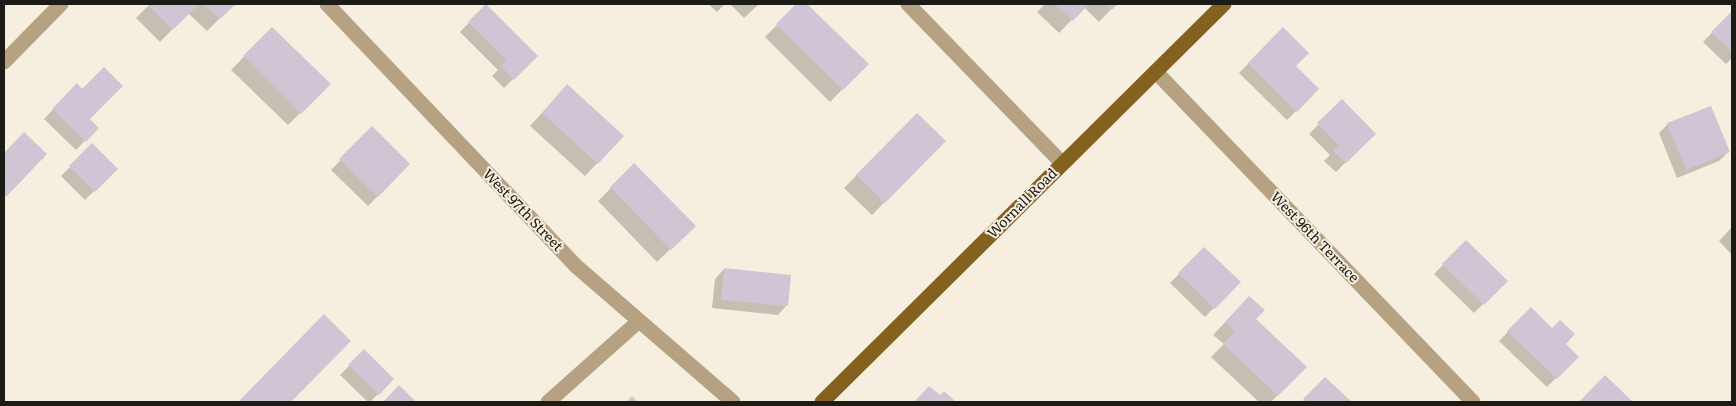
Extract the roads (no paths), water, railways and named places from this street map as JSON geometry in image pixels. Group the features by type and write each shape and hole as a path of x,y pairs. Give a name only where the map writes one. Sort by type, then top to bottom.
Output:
{"main road":[{"name":"Wornall Road","path":"822,402 1224,4"}],"street":[{"path":"4,62 61,4"},
{"name":"West 97th Street","path":"327,4 576,266 733,402"},
{"path":"908,4 1062,163"},
{"name":"West 96th Terrace","path":"1156,72 1473,402"},
{"path":"548,402 639,321"}]}
